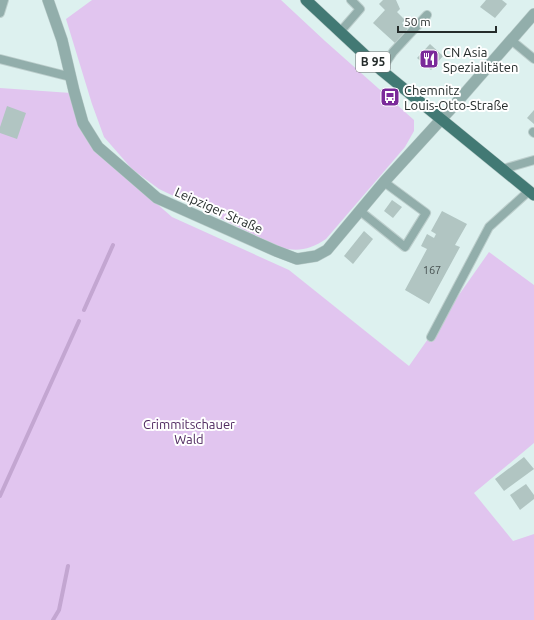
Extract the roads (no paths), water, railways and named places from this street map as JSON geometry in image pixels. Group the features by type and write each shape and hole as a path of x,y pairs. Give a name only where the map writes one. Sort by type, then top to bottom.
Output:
{"main road":[{"name":"B 95","path":"306,0 381,70 532,193"}],"street":[{"name":"Leipziger Straße","path":"48,0 62,40 70,77 83,123 98,147 157,198 297,259 316,256 327,250 384,182 534,14"}],"lane":[{"path":"0,13 4,0"},
{"path":"340,32 360,9 350,0"},
{"path":"381,70 393,52 427,15"},
{"path":"511,40 534,60"},
{"path":"0,59 70,77"},
{"path":"503,169 534,160"},
{"path":"360,211 405,247 426,213 384,182"},
{"path":"430,337 489,227 532,193"}],"waterway":[{"path":"84,310 113,245"},
{"path":"0,496 79,321"},
{"path":"53,620 59,610 68,566"}],"place":[{"name":"CN Asia Spezialitäten","path":"429,59"},
{"name":"Chemnitz Louis-Otto-Straße","path":"390,97"}],"park label":[{"name":"Crimmitschauer Wald","path":"189,432"}]}
